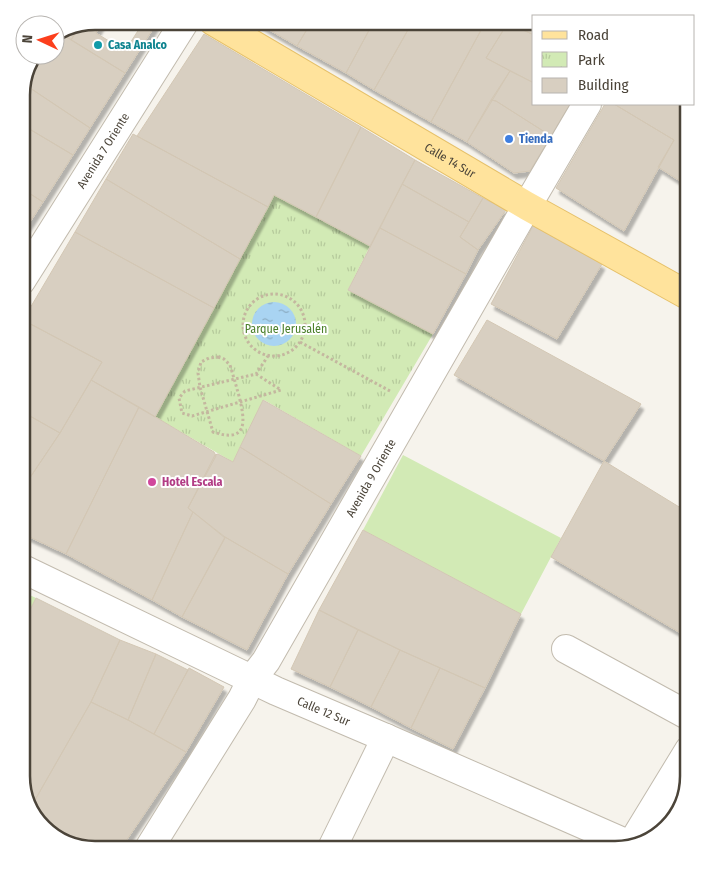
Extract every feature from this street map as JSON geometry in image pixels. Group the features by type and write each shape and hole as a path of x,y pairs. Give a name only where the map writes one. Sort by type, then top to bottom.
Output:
{"main road":[{"name":"Calle 14 Sur","path":"228,30 527,206 680,291"}],"street":[{"name":"Avenida 7 Oriente","path":"30,266 179,30"},
{"name":"Avenida 9 Oriente","path":"154,841 252,679 266,661 586,105"},
{"name":"Calle 12 Sur","path":"30,572 276,691 620,840"},
{"path":"566,649 680,711"},
{"path":"335,841 386,738"},
{"path":"634,838 680,764"}],"path":[{"path":"274,294 284,295 300,307 304,316 303,337 289,353 279,357 268,356 258,352 250,345 245,336 244,316 248,307 256,300 274,294"},
{"path":"300,342 397,395"},
{"path":"256,374 281,390 192,416 182,413 180,398 185,391 256,374 268,356"},
{"path":"218,357 230,365 243,414 243,424 239,431 232,436 213,432 200,387 198,373 200,362 218,357"}],"green space":[{"name":"Parque Jerusalén","path":"274,195 370,246 348,290 433,334 361,456 264,400 233,462 155,417"},
{"path":"403,455 561,538 521,614 363,530"},
{"path":"30,595 36,598 30,610"}],"water":[{"path":"274,302 286,306 292,312 296,324 292,336 286,342 274,346 262,342 256,336 252,324 256,312 262,306"}],"building":[{"name":"Casa Analco","path":"98,30 96,33 125,51 138,30 152,30 125,73 71,40 75,33"},
{"path":"269,30 307,30 297,46"},
{"path":"307,30 369,30 346,73 297,46"},
{"path":"369,30 408,30 374,90 346,73"},
{"path":"408,30 481,30 431,122 374,90"},
{"path":"481,30 503,30 486,58 510,71 467,142 431,122"},
{"path":"503,30 523,30 532,34 532,82 486,58"},
{"path":"523,30 532,30 532,34"},
{"path":"75,33 71,40 66,37 70,35"},
{"path":"204,34 361,127 316,217 274,195 268,207 137,136"},
{"path":"67,37 125,73 90,128 30,88 38,65 65,65 65,38"},
{"path":"510,71 532,82 532,105 569,105 551,136 496,101 491,100"},
{"path":"30,88 90,128 73,155 30,129"},
{"name":"Tienda","path":"491,100 496,101 551,136 530,171 514,173 467,142"},
{"path":"604,105 616,105 674,140 624,231 556,188"},
{"path":"616,105 680,105 680,181 658,167 674,140"},
{"path":"361,127 415,160 370,246 316,217"},
{"path":"30,129 73,155 43,202 30,194"},
{"path":"133,134 268,207 240,259 106,179"},
{"path":"415,160 483,198 469,222 402,184"},
{"path":"106,179 240,259 214,308 75,232"},
{"path":"402,184 469,222 460,237 478,250 466,274 380,228"},
{"path":"30,194 43,202 30,222"},
{"path":"483,198 506,210 478,250 460,237"},
{"path":"533,226 602,264 557,339 491,304"},
{"path":"380,228 466,274 433,334 348,290"},
{"path":"75,232 214,308 155,417 91,380 102,362 30,324 30,308"},
{"path":"487,320 641,404 604,461 454,375"},
{"path":"30,324 102,362 60,433 30,416"},
{"path":"91,380 139,407 66,554 30,537 30,478 60,433"},
{"path":"263,400 361,456 331,504 240,447"},
{"name":"Hotel Escala","path":"139,407 214,452 216,456 188,508 193,512 152,600 66,554"},
{"path":"30,416 60,433 30,478"},
{"path":"240,447 331,504 288,574 225,537 188,508 215,455 218,454 233,462"},
{"path":"604,461 680,507 680,633 551,557"},
{"path":"193,512 225,538 182,617 152,600"},
{"path":"363,530 521,614 485,688 400,650 319,610"},
{"path":"225,537 288,574 247,650 182,617"},
{"path":"36,598 120,640 91,702 35,800 30,776 30,610"},
{"path":"319,610 358,630 330,687 291,669"},
{"path":"358,630 400,650 371,707 330,687"},
{"path":"120,640 156,654 128,720 91,702"},
{"path":"400,650 440,668 411,728 371,707"},
{"path":"156,654 188,670 154,734 128,720"},
{"path":"189,668 224,687 186,752 154,734"},
{"path":"440,668 485,688 453,749 411,728"},
{"path":"91,702 186,752 126,841 95,841 70,836 46,819 35,800"}],"place":[{"name":"Casa Analco","path":"98,45"},
{"name":"Tienda","path":"509,139"},
{"name":"Hotel Escala","path":"152,482"}]}
